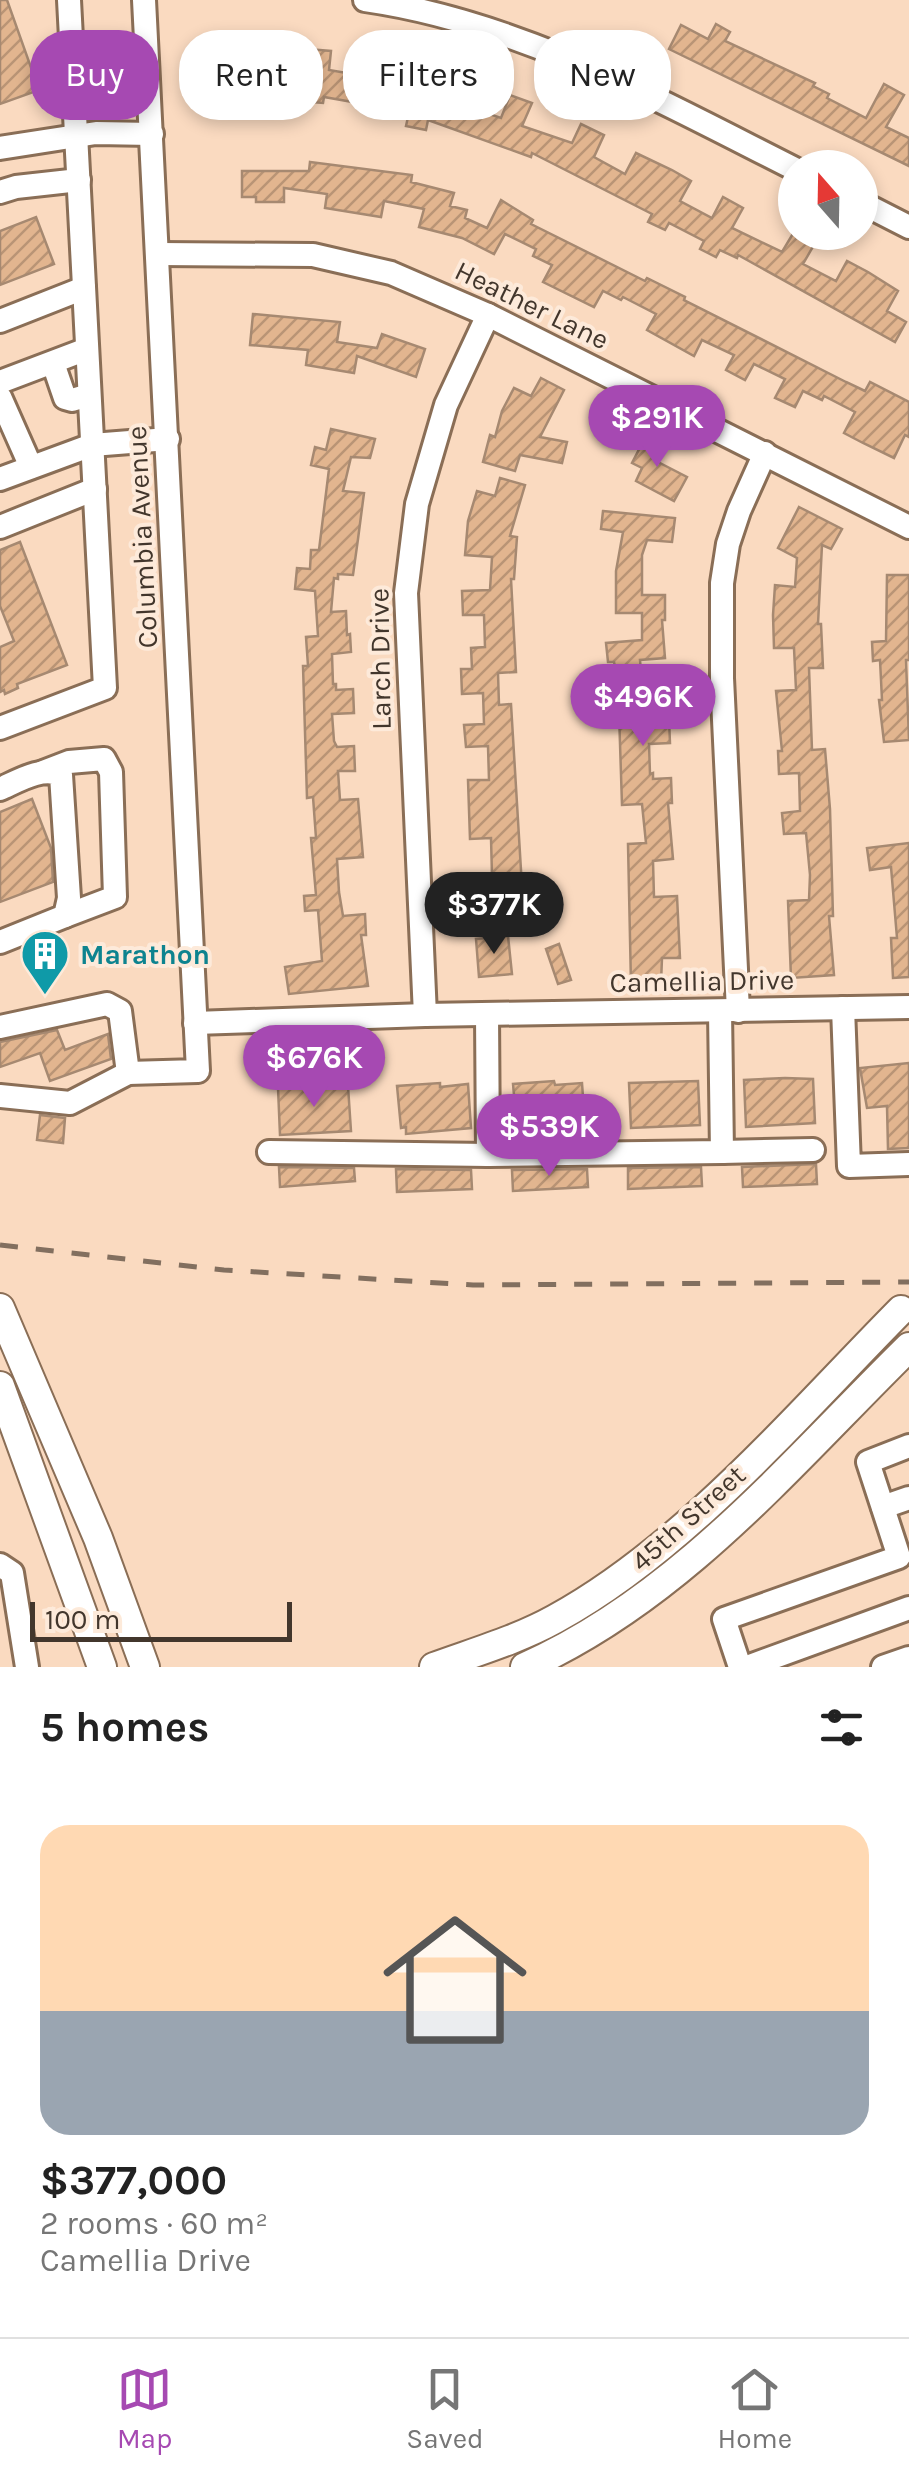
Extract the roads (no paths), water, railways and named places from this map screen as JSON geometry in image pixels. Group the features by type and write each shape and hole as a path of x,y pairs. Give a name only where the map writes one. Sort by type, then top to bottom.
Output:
{"main road":[{"path":"0,1308 98,1538 144,1667"},
{"name":"45th Street","path":"434,1667 554,1620 613,1584 706,1507 901,1310"},
{"name":"45th Street","path":"525,1667 569,1658 672,1578 909,1347"},
{"path":"0,1386 102,1667"}],"street":[{"path":"0,728 104,688 69,0"},
{"name":"Columbia Avenue","path":"128,1073 198,1071 144,0"},
{"path":"365,0 462,22 596,68 778,161"},
{"path":"0,148 78,135 152,134"},
{"path":"0,192 16,186 80,180"},
{"path":"878,211 909,227"},
{"name":"Heather Lane","path":"159,254 313,255 391,273 488,315 909,527"},
{"path":"0,321 84,288"},
{"name":"Larch Drive","path":"424,1015 406,593 417,504 446,405 488,315"},
{"path":"0,382 86,349"},
{"path":"52,363 65,398 89,395"},
{"path":"0,397 30,468"},
{"path":"0,479 92,444 168,439"},
{"path":"722,1152 729,1011 722,583 728,544 739,511 766,454"},
{"path":"0,528 96,489"},
{"path":"0,789 69,762 104,759 111,772 115,897 0,942"},
{"path":"43,772 61,775 63,784 69,898 65,916"},
{"path":"0,1027 108,1004 120,1012 128,1073 70,1103 0,1096"},
{"name":"Camellia Drive","path":"195,1023 909,1006"},
{"path":"843,1008 849,1166 909,1164"},
{"path":"487,1014 488,1155"},
{"path":"269,1152 488,1155 813,1150"},
{"path":"909,1446 868,1462 904,1555 724,1619 744,1667 909,1608"},
{"path":"883,1507 909,1498"},
{"path":"0,1565 12,1573 28,1667"},
{"path":"554,1620 569,1658"},
{"path":"883,1667 909,1658"}],"railway":[{"path":"0,1245 224,1270 473,1285 909,1282"}],"place":[{"name":"Marathon","path":"45,996"}]}
